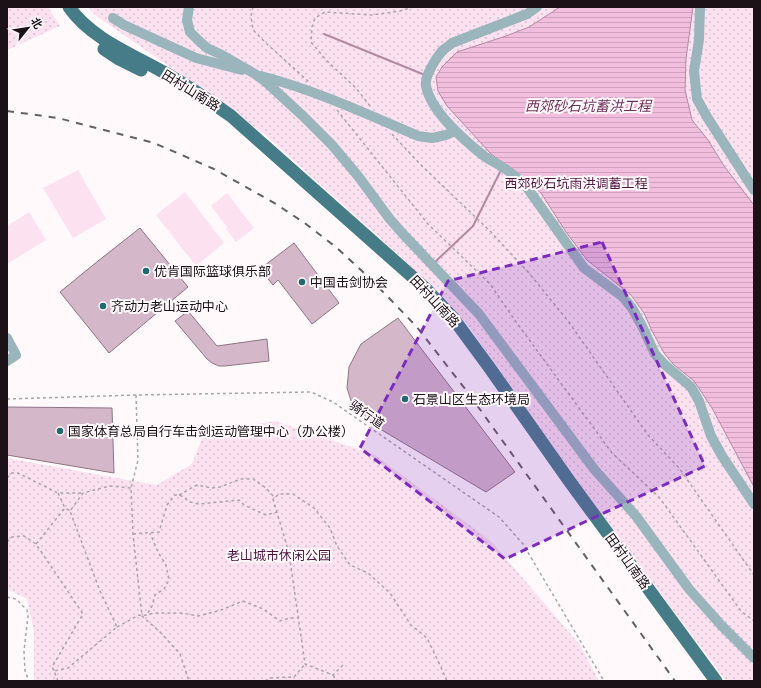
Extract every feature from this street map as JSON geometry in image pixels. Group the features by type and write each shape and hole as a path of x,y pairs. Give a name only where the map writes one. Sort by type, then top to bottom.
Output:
{"main road":[{"name":"田村山南路","path":"59,7 78,29 95,43 119,59 182,92 229,124 408,282 435,309 455,333 706,681"},
{"name":"田村山南路","path":"69,7 84,24 106,41 201,95 231,116 425,288 453,318 570,482 716,681"}],"street":[{"path":"189,7 187,20 190,32 207,48 255,74 266,82 332,145 358,176 389,218 479,314 594,469 636,516 689,589 754,658"},
{"path":"537,7 527,14 452,44 443,50 433,64 428,76 426,86 432,100 455,131 485,156 517,177 526,186 584,268 623,297 636,314 656,354 664,364 691,387 699,401 711,436 722,456 754,504"},
{"path":"700,7 699,40 694,71 697,99 754,190"},
{"path":"113,18 124,25 196,58 278,80 328,98 418,136 432,138 446,135 455,131"},
{"path":"7,338 16,355 7,361"}],"path":[{"path":"253,7 251,16 253,30 311,84"},
{"path":"413,7 400,11 372,15 325,12 315,18 312,27 311,42 326,60 356,88 392,135 490,231 529,273 568,321 648,435 679,468 754,575"},
{"path":"328,98 428,224 490,284 612,453 659,497 741,610 754,621"},
{"name":"骑行道","path":"7,399 311,392 333,402 499,517 523,544 604,681"},
{"path":"136,395 138,460 131,488 133,534 142,616 160,632 180,654 189,681"},
{"path":"7,478 12,473 18,474 58,494 83,493 110,486 131,488"},
{"path":"133,534 159,532 167,505 175,496 196,485 212,488 220,487 241,479 253,479 266,488 275,498"},
{"path":"70,511 83,493"},
{"path":"58,494 65,508 70,511 100,591 116,627"},
{"path":"265,681 270,678 294,677 305,664 289,553 273,499 279,494 293,494 314,508 330,528 337,546 350,565 368,573 390,593 411,625 427,638 447,681"},
{"path":"179,495 190,502 199,504 238,500 244,505 266,515 277,512"},
{"path":"36,544 65,508"},
{"path":"148,614 155,595 164,589 169,580 166,565 158,552 150,533"},
{"path":"7,542 12,537 24,536 36,544 82,614 52,667 58,681"},
{"path":"7,597 16,599 27,610 28,616 24,651 25,671 29,681"},
{"path":"54,671 68,668 116,627 139,615 182,613 198,616 221,610 243,601 263,609 280,620 298,618"},
{"path":"305,664 333,675 337,681"},
{"path":"333,675 343,665"}],"highlighted area":[{"path":"602,242 705,466 505,559 360,448 448,281"}],"green space":[{"path":"7,7 48,7 60,26 7,50"},
{"name":"西郊砂石坑雨洪调蓄工程","path":"88,7 754,7 754,681 726,681 573,476 465,321 401,257 263,133 95,15"},
{"path":"78,170 106,219 73,238 43,188"},
{"path":"185,192 224,243 196,266 156,215"},
{"path":"227,193 254,228 236,242 211,206"},
{"path":"29,212 46,240 7,264 7,226"},
{"name":"老山城市休闲公园","path":"275,421 375,455 491,541 580,645 599,681 34,681 34,631 27,599 7,589 7,458 157,485 192,464 204,433"}],"water":[{"name":"西郊砂石坑蓄洪工程","path":"560,7 693,7 686,59 685,90 692,120 708,140 724,166 754,205 754,487 712,408 694,381 673,364 664,353 644,313 631,295 587,260 566,232 541,193 491,154 447,106 438,91 436,77 442,67 457,52 529,27"}],"building":[{"path":"140,228 188,287 109,353 60,292"},
{"name":"中国击剑协会","path":"294,243 339,303 312,324 278,280 273,285 260,269"},
{"path":"188,311 217,346 267,339 269,361 225,366 219,366 212,363 175,321"},
{"name":"石景山区生态环境局","path":"398,318 515,472 486,492 375,426 354,410 347,388 349,367 361,344"},
{"name":"国家体育总局自行车击剑运动管理中心（办公楼）","path":"7,407 112,408 114,473 7,455"}],"waterway":[{"path":"324,34 425,75"},
{"path":"435,262 473,226 501,170"}],"railway":[{"path":"7,111 58,118 154,143 214,169 276,204 306,224 337,248 416,326 466,390 675,681"}],"place":[{"name":"优肯国际篮球俱乐部","path":"146,271"},
{"name":"中国击剑协会","path":"302,282"},
{"name":"齐动力老山运动中心","path":"103,306"},
{"name":"石景山区生态环境局","path":"405,399"},
{"name":"国家体育总局自行车击剑运动管理中心（办公楼）","path":"60,431"}]}
